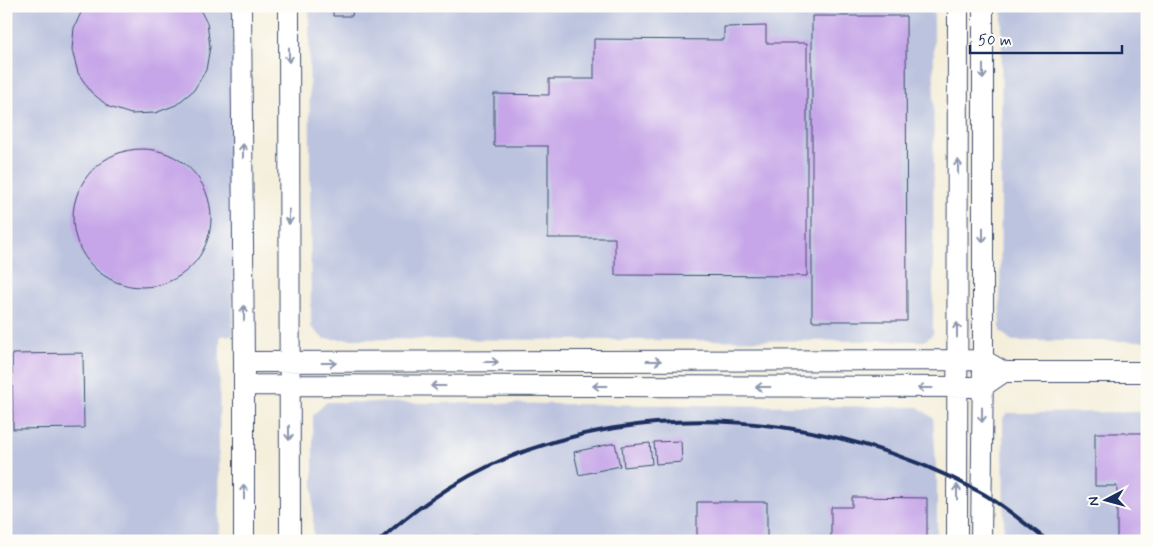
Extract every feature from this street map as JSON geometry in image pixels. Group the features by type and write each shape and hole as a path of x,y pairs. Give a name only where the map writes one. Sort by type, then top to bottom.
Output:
{"street":[{"path":"241,6 244,541"},
{"path":"289,6 290,541"},
{"path":"957,541 958,6"},
{"path":"981,541 983,6"},
{"path":"244,362 983,360 1004,372 1147,372"},
{"path":"244,385 982,388 1004,372"}],"shaded area":[{"path":"6,6 233,6 233,335 220,336 220,541 6,541"},
{"path":"309,6 934,6 933,334 924,341 324,339 311,327"},
{"path":"1002,6 1147,6 1147,341 1012,341 1000,331"},
{"path":"327,402 918,407 933,418 937,481 937,541 313,541 313,415"},
{"path":"1147,412 1147,541 1004,541 1003,418 1007,413"}],"building":[{"path":"84,6 198,6 207,23 210,47 206,70 194,90 176,105 155,113 131,114 109,107 91,92 78,73 72,50 74,28"},
{"path":"333,6 353,6 352,16 333,16"},
{"path":"812,16 906,16 907,321 812,321"},
{"path":"766,26 766,43 807,43 807,276 615,275 615,238 548,238 548,146 494,146 494,94 549,95 549,79 594,79 594,39 724,40 724,27"},
{"path":"142,149 168,154 191,169 206,192 211,218 206,244 191,267 168,282 142,287 116,282 93,267 78,244 73,218 78,192 93,169 116,154"},
{"path":"83,353 84,428 13,429 12,354"},
{"path":"6,354 9,354 9,541 6,541"},
{"path":"1095,433 1147,433 1147,541 1117,541 1117,486 1095,486"},
{"path":"681,441 682,462 656,464 654,442"},
{"path":"615,443 620,466 579,475 574,452"},
{"path":"650,443 652,464 624,467 622,446"},
{"path":"852,497 927,498 927,541 831,541 831,507 852,507"},
{"path":"697,502 767,502 767,541 697,541"},
{"path":"472,537 568,537 568,541 472,541"},
{"path":"590,538 676,538 676,541 590,541"},
{"path":"1020,538 1020,541 1007,541 1007,539"}],"railway":[{"path":"379,541 432,499 491,465 550,443 612,429 675,422 738,423 802,430 864,445 923,465 980,492 1048,541"}]}
